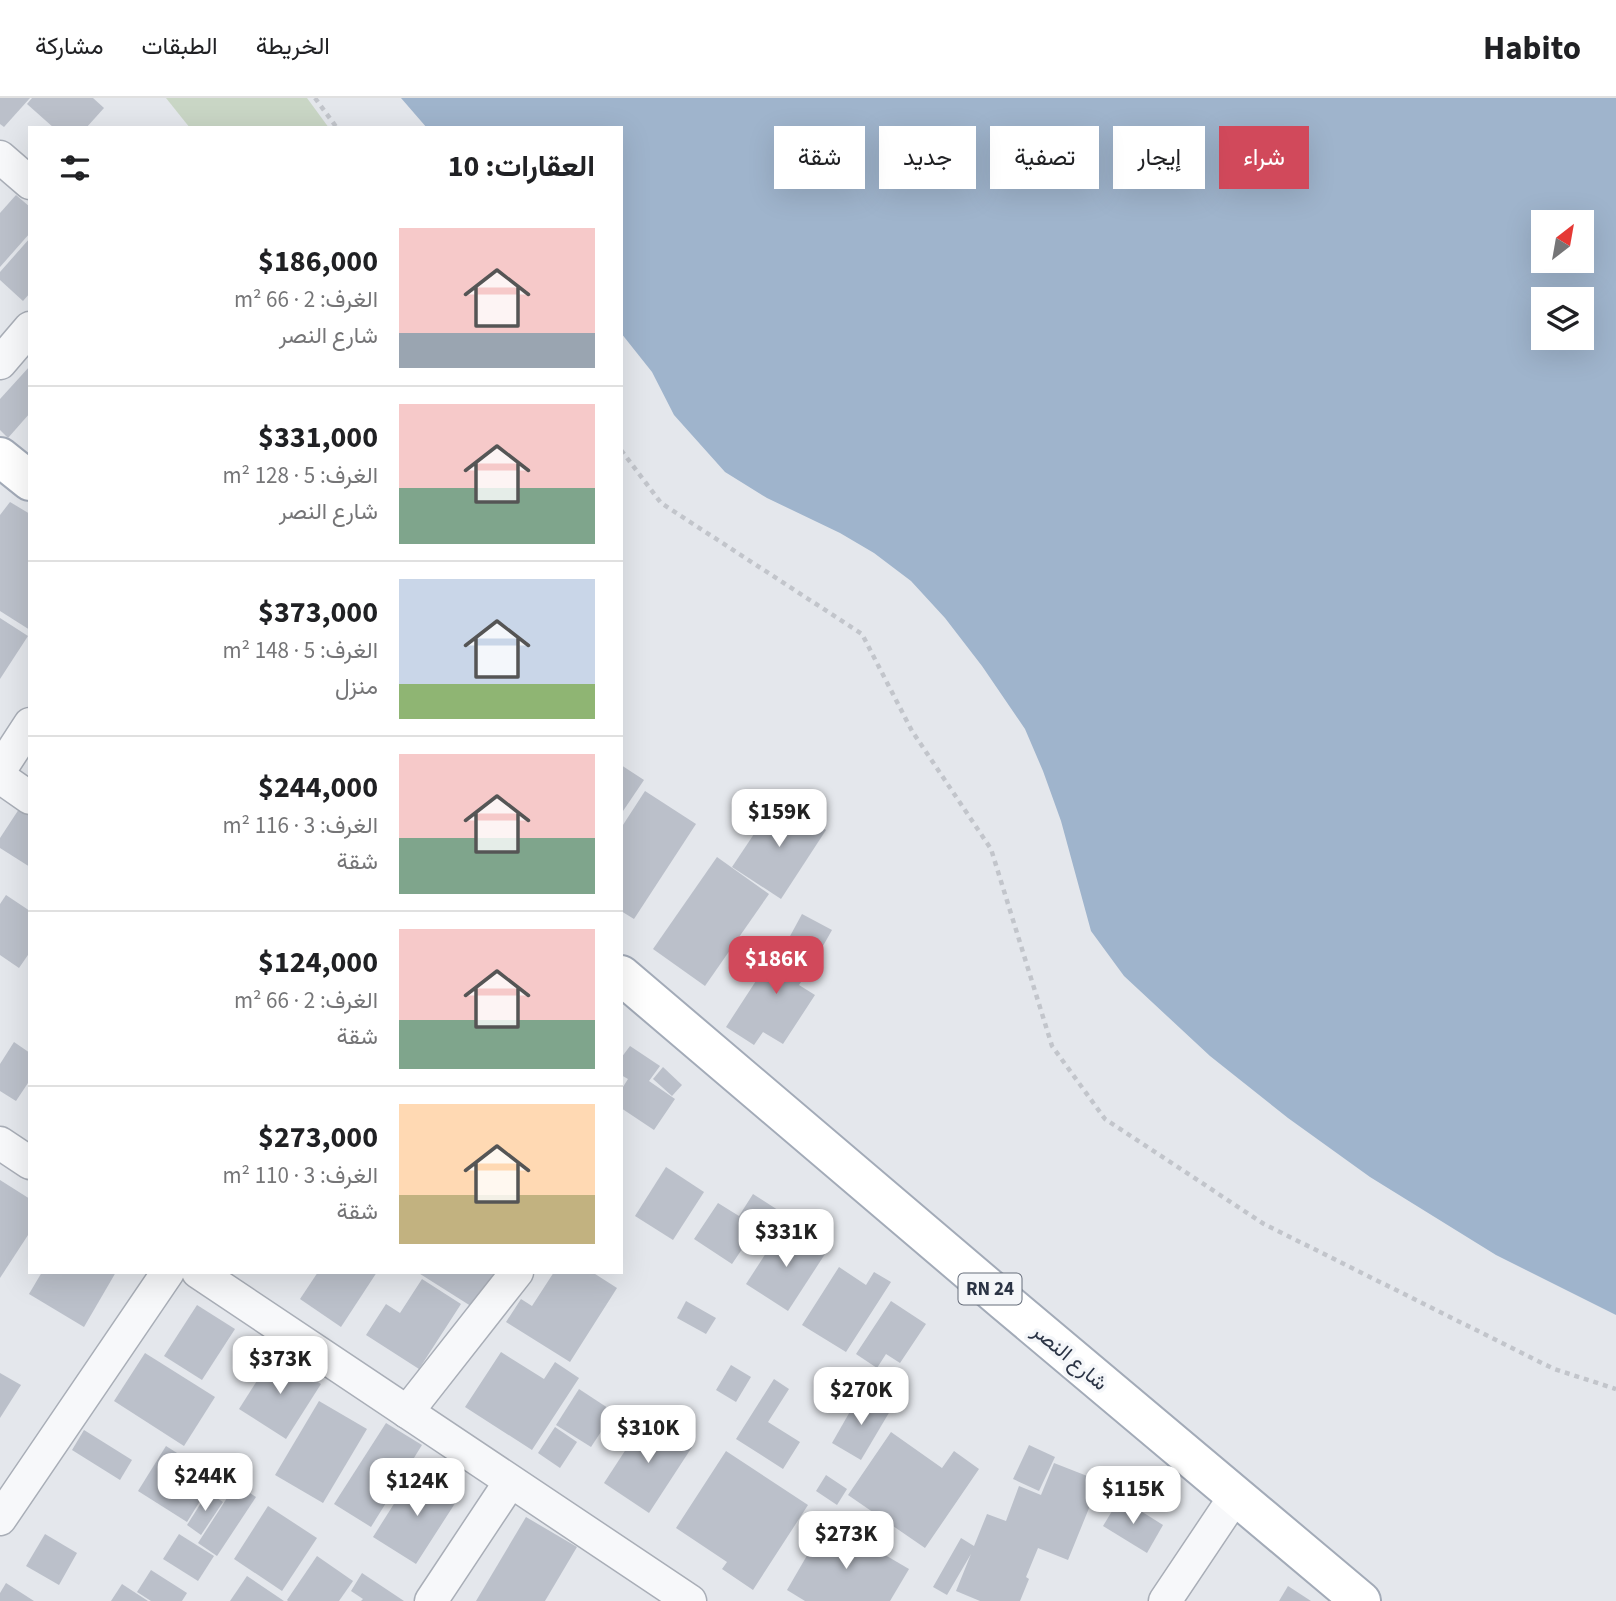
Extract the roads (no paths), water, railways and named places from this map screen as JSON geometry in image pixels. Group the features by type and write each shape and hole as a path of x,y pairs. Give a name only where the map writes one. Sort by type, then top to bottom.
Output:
{"main road":[{"path":"0,457 28,479"},
{"name":"شارع النصر","path":"623,977 1361,1601"}],"street":[{"path":"0,157 28,181"},
{"path":"0,363 28,330"},
{"path":"0,770 28,727"},
{"path":"0,777 28,797"},
{"path":"0,1143 28,1162"},
{"path":"0,1520 167,1274"},
{"path":"201,1274 690,1601"},
{"path":"407,1412 515,1274"},
{"path":"431,1601 510,1482"},
{"path":"1165,1601 1236,1495"}],"water":[{"path":"401,98 1616,98 1616,1315 1496,1255 1370,1177 1288,1118 1210,1056 1124,976 1091,931 1061,821 1025,729 945,618 911,581 874,553 840,533 767,498 725,472 674,415 652,372 623,336 623,126 425,126"}]}
